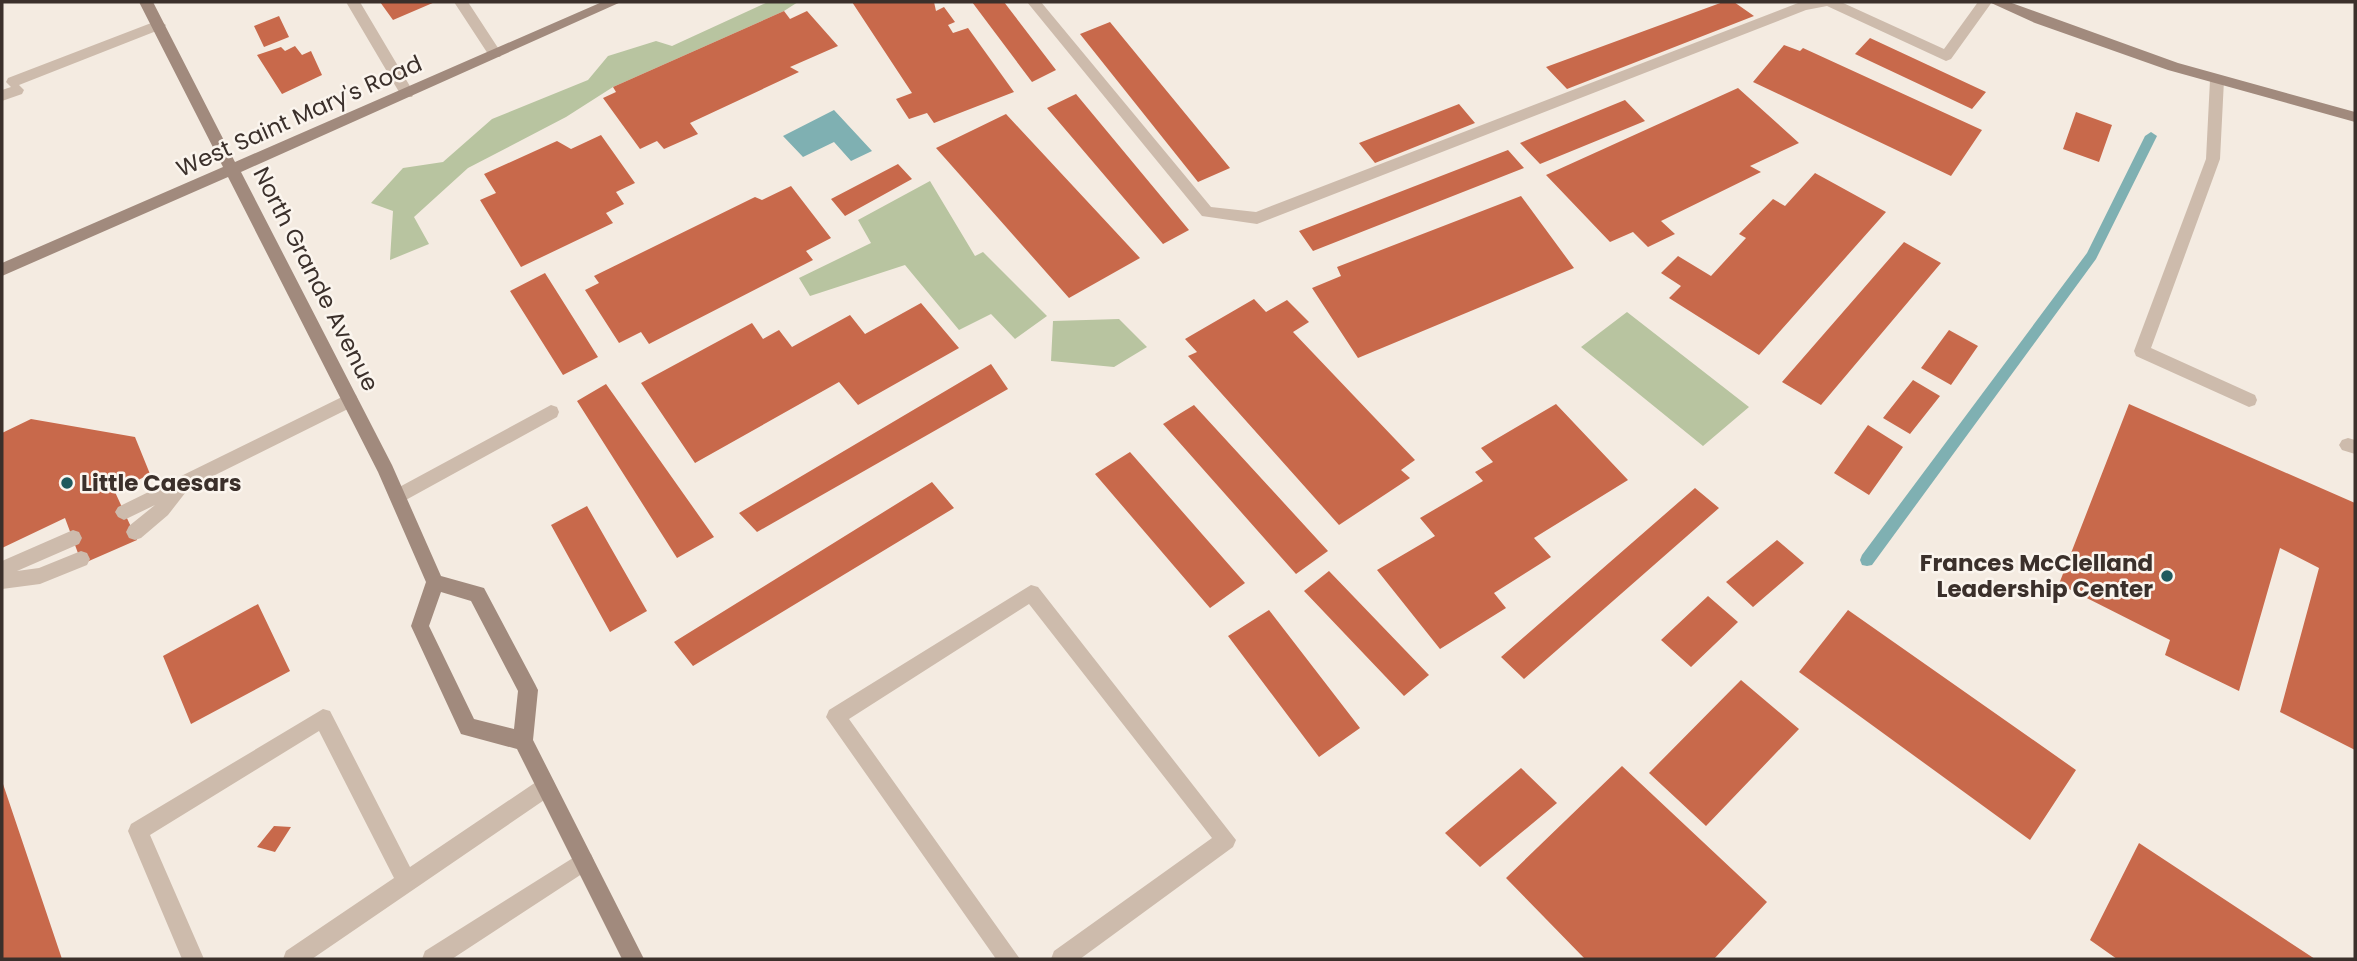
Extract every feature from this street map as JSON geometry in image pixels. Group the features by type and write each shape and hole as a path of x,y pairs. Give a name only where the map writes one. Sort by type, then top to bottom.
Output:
{"main road":[{"name":"North Grande Avenue","path":"148,2 398,496 435,582"},
{"name":"West Saint Mary's Road","path":"2,271 614,2"},
{"path":"1996,2 2102,43 2217,80 2355,117"},
{"path":"523,741 468,727 420,626 435,582 477,594 528,690 523,741 633,959"}],"lane":[{"path":"352,2 407,93"},
{"path":"461,2 495,54"},
{"path":"1034,2 1207,212 1256,218 1803,6 1824,2"},
{"path":"1830,2 1946,56 1984,2"},
{"path":"2,96 15,86 159,25"},
{"path":"2217,80 2213,159 2142,351 2249,400"},
{"path":"124,512 350,400"},
{"path":"398,496 551,412"},
{"path":"135,532 162,510 184,484"},
{"path":"2,569 73,538"},
{"path":"2,580 40,576 81,559"},
{"path":"1009,959 836,717 1031,593 1226,840 1062,959"},
{"path":"193,959 138,831 323,718 407,882"},
{"path":"294,959 546,787"},
{"path":"433,959 584,861"}],"green space":[{"path":"768,2 798,2 784,11 613,87 566,117 468,168 414,217 429,244 390,260 393,211 371,203 403,168 443,162 492,119 588,80 608,56 656,41 672,46"},
{"path":"930,181 975,256 983,252 1047,316 1015,339 991,314 959,330 905,265 810,296 799,278 871,243 858,220"},
{"path":"1627,312 1749,407 1703,446 1581,347"},
{"path":"1119,319 1147,347 1114,367 1051,361 1053,321"}],"water":[{"path":"834,110 872,151 851,161 834,142 803,157 783,136"}],"building":[{"path":"380,2 435,2 393,20"},
{"path":"852,2 934,2 936,11 944,7 955,22 948,25 953,33 968,28 1014,92 934,123 927,113 909,119 896,99 912,93"},
{"path":"972,2 1004,2 1056,70 1032,82"},
{"path":"1723,2 1734,2 1754,16 1567,89 1546,67"},
{"path":"784,11 790,19 807,11 838,46 790,67 799,72 690,123 698,134 664,149 657,141 640,149 603,98 616,92 613,87"},
{"path":"279,16 289,37 264,47 254,26"},
{"path":"1110,22 1230,168 1198,182 1080,34"},
{"path":"1870,38 1986,92 1972,109 1855,54"},
{"path":"1784,45 1800,51 1803,48 1982,130 1951,176 1753,82"},
{"path":"295,46 302,55 311,51 322,75 282,94 257,55 281,47 285,51"},
{"path":"1738,88 1799,143 1750,166 1761,172 1661,221 1675,234 1648,247 1633,232 1610,242 1546,175"},
{"path":"1076,94 1189,230 1163,244 1047,108"},
{"path":"1625,100 1645,121 1540,164 1520,143"},
{"path":"1459,104 1475,123 1375,163 1359,143"},
{"path":"2076,112 2112,125 2099,162 2063,149"},
{"path":"1006,114 1140,258 1069,298 936,148"},
{"path":"601,135 635,183 616,192 624,204 606,213 613,223 521,267 480,200 496,193 484,174 557,141 571,149"},
{"path":"1508,150 1524,168 1313,251 1299,231"},
{"path":"898,164 912,179 845,216 831,199"},
{"path":"1815,173 1886,212 1759,355 1669,298 1681,286 1661,273 1678,256 1711,276 1746,238 1739,234 1773,199 1785,206"},
{"path":"791,186 831,238 806,251 813,260 649,344 641,332 619,343 585,290 599,283 594,276 755,197 762,200"},
{"path":"1521,196 1574,268 1358,358 1312,288 1341,276 1337,267"},
{"path":"1904,242 1941,263 1821,405 1782,382"},
{"path":"545,273 598,357 563,375 510,291"},
{"path":"1254,299 1266,312 1287,300 1309,322 1293,332 1415,460 1401,470 1410,478 1339,525 1188,356 1197,352 1185,339"},
{"path":"921,303 959,348 858,405 839,382 695,463 641,383 752,323 763,339 779,330 792,347 850,315 865,334"},
{"path":"1949,330 1978,346 1951,385 1921,368"},
{"path":"991,364 1008,389 757,532 739,513"},
{"path":"1913,380 1940,396 1910,434 1883,418"},
{"path":"606,384 714,537 677,558 577,401"},
{"path":"1556,404 1628,480 1534,538 1551,557 1494,593 1506,608 1440,649 1377,570 1435,536 1420,518 1483,481 1475,472 1493,462 1481,448"},
{"name":"Frances McClelland Leadership Center","path":"2129,404 2355,503 2355,750 2280,712 2319,568 2280,548 2239,691 2165,655 2170,640 2059,584"},
{"path":"1194,405 1328,551 1296,574 1163,424"},
{"name":"Little Caesars","path":"31,419 135,437 150,474 115,492 137,540 82,564 65,518 2,548 2,433"},
{"path":"1868,425 1903,447 1869,495 1834,473"},
{"path":"1130,452 1245,583 1210,608 1095,474"},
{"path":"932,482 954,508 693,666 674,642"},
{"path":"1695,488 1719,508 1524,679 1501,657"},
{"path":"587,506 647,611 610,632 551,525"},
{"path":"1777,540 1804,563 1753,607 1726,582"},
{"path":"1329,571 1429,675 1404,696 1304,591"},
{"path":"1708,596 1738,622 1691,667 1661,640"},
{"path":"258,604 290,671 191,724 163,656"},
{"path":"1269,610 1360,728 1319,757 1228,636"},
{"path":"1848,610 2076,770 2030,840 1799,672"},
{"path":"1741,680 1799,729 1706,826 1649,773"},
{"path":"1622,766 1767,902 1714,959 1585,959 1506,878"},
{"path":"1521,768 1557,803 1480,867 1445,833"},
{"path":"2,781 62,959 2,959"},
{"path":"274,826 291,827 275,852 257,847"},
{"path":"2139,843 2315,959 2117,959 2090,940"}],"waterway":[{"path":"1867,560 2092,256 2151,136"}],"place":[{"name":"Little Caesars","path":"67,483"},
{"name":"Frances McClelland Leadership Center","path":"2167,576"}]}
